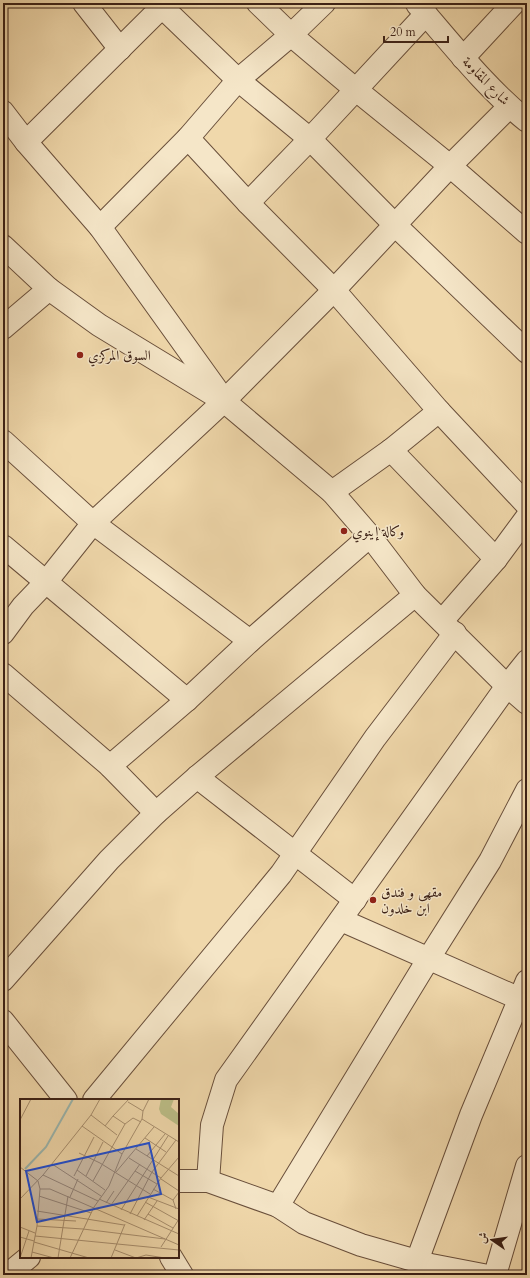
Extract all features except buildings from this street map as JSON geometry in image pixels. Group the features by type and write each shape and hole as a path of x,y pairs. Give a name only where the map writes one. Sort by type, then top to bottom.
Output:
{"street":[{"path":"84,3 120,49"},
{"path":"258,3 291,35 450,166 527,232"},
{"path":"100,227 188,138 238,80 291,35 324,3"},
{"path":"463,58 514,3"},
{"path":"26,142 120,49 162,4 238,80 310,139 395,225 527,352"},
{"path":"248,203 310,139 355,89 421,9"},
{"name":"شارع المقاومة","path":"421,9 463,58 509,107 527,121"},
{"path":"3,633 23,606 46,582 93,523 224,401 334,290 450,166 509,107"},
{"path":"3,112 26,142 100,227 224,401"},
{"path":"188,138 248,203 334,290 439,411 527,505"},
{"path":"3,246 49,289 99,325 224,401 332,492 370,536 415,595 507,686 527,703"},
{"path":"3,328 49,289"},
{"path":"332,492 391,450 439,411"},
{"path":"3,441 93,523 250,641"},
{"path":"391,450 496,558"},
{"path":"95,1099 281,874 375,738 448,627 496,558 527,518"},
{"path":"110,766 187,700 250,641 370,536"},
{"path":"3,546 187,700"},
{"path":"3,980 109,860 156,813 197,776 415,595"},
{"path":"208,1181 212,1125 226,1080 507,686 527,661"},
{"path":"3,674 110,766 156,813"},
{"path":"197,776 355,900"},
{"path":"278,1206 490,861 527,790"},
{"path":"341,920 429,958 525,994 471,1115 417,1261"},
{"path":"3,1020 65,1099"},
{"path":"495,1275 527,1166"},
{"path":"179,1181 208,1181 278,1206 304,1222 361,1245 431,1265 483,1275"},
{"path":"7,1275 28,1258"},
{"path":"172,1258 182,1275"}],"place":[{"name":"السوق المركزي","path":"80,355"},
{"name":"وكالة إينوي","path":"344,531"},
{"name":"مقهى و فندق ابن خلدون","path":"373,900"}]}
